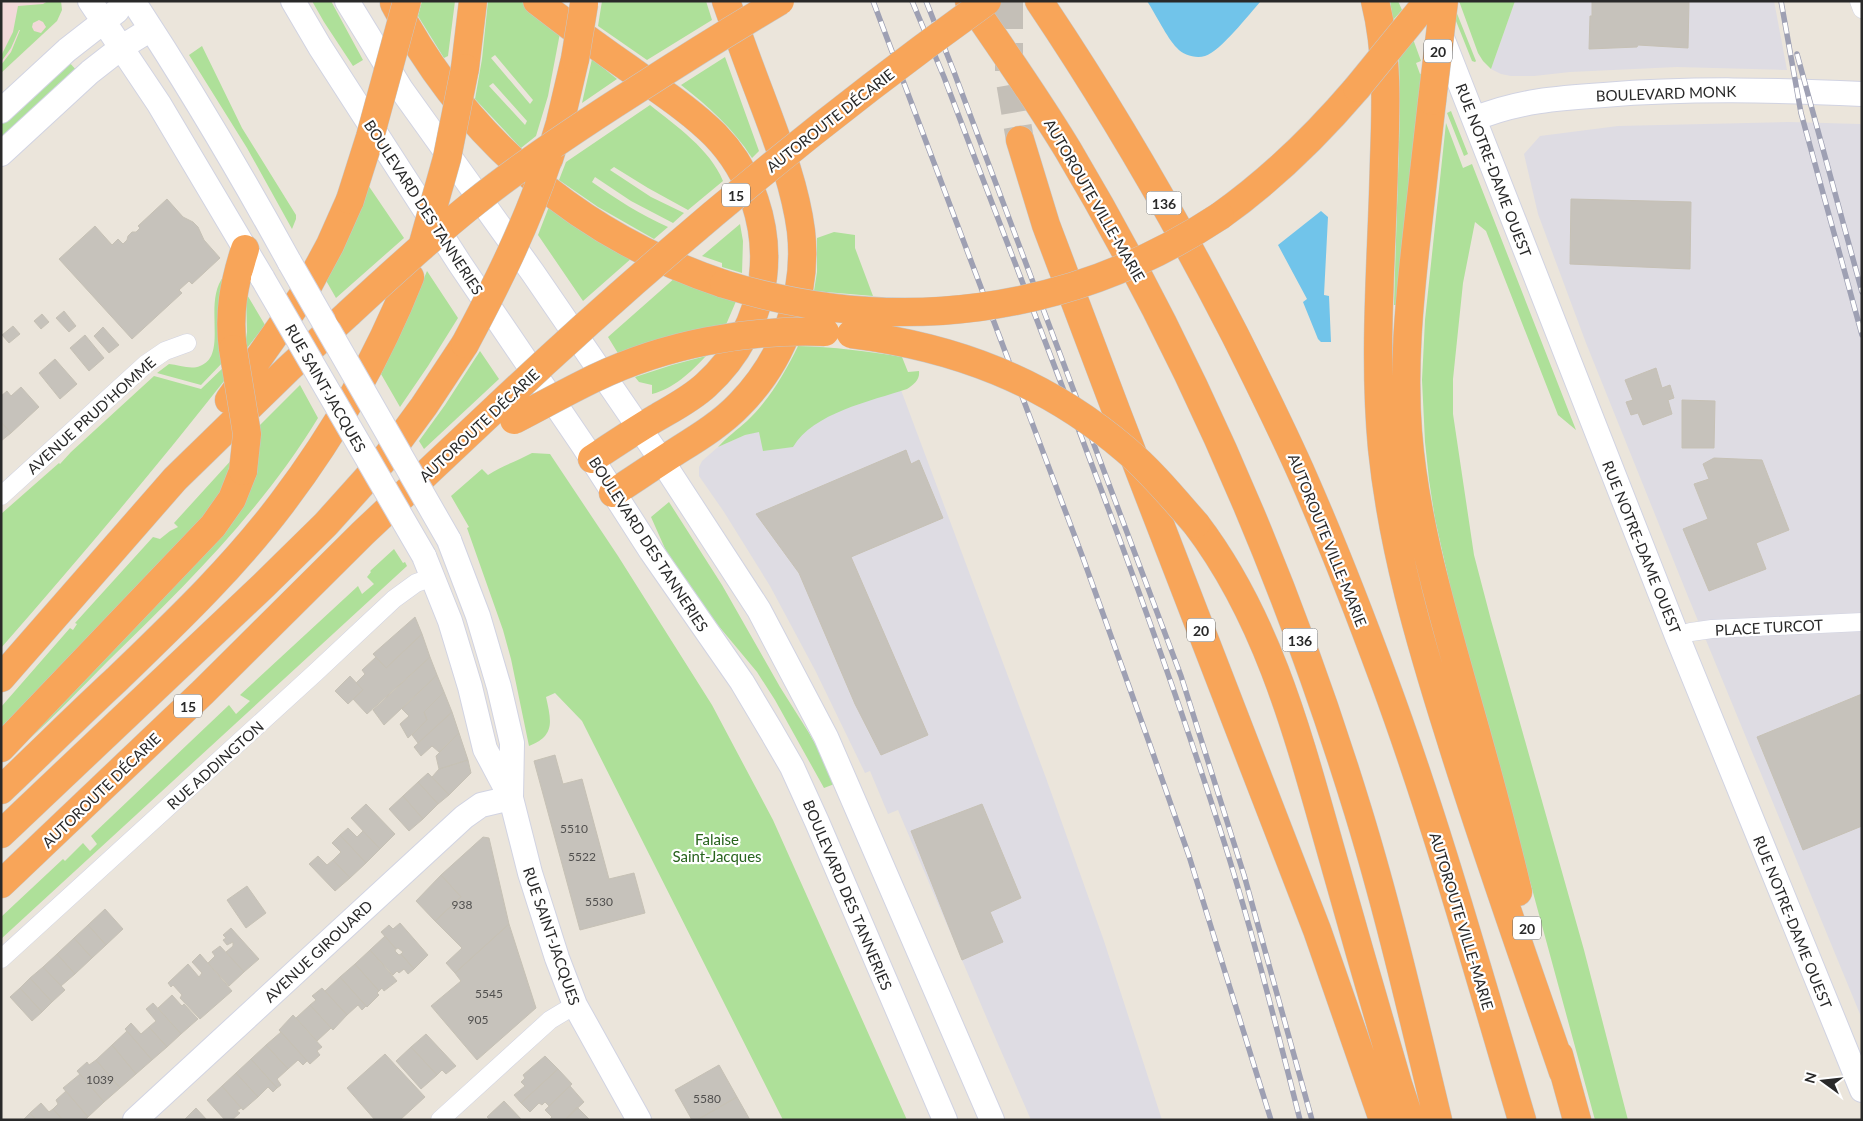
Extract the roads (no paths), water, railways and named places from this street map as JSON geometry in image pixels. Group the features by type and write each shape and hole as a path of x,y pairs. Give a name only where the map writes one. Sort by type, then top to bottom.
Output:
{"highway":[{"path":"393,1 424,56 453,96 490,138 530,176 564,203 626,242 670,264 724,284 774,299 839,310 924,312 985,307 1057,292 1106,275 1172,246 1220,216 1267,180 1295,155 1358,88 1428,1"},
{"path":"175,479 303,295 330,245 350,200 370,137 406,1"},
{"path":"1,790 201,597 281,504 324,444 357,390 386,336 432,215 465,68 473,1"},
{"path":"537,1 670,98 709,130 737,163 746,179 758,214 764,247 762,283 753,317 740,344 730,359 705,386 680,405 639,428 592,459"},
{"path":"613,493 729,414 753,390 764,376 782,342 789,326 799,291 802,253 801,232 796,203 772,127 726,1"},
{"path":"1,678 175,479 349,313 433,237 475,202 602,112 679,62 780,1"},
{"name":"AUTOROUTE VILLE-MARIE","path":"969,1 1055,128 1123,247 1190,378 1257,528 1312,673 1358,812 1438,1120"},
{"name":"AUTOROUTE DÉCARIE","path":"4,883 203,692 363,533 453,450 506,412 587,322 716,212 876,83 987,1"},
{"name":"AUTOROUTE VILLE-MARIE","path":"1039,1 1084,68 1166,207 1235,335 1304,478 1359,612 1403,734 1471,948 1522,1120"},
{"path":"1375,1 1382,43 1385,101 1378,390 1382,452 1391,514 1407,589 1467,793 1563,1072"},
{"name":"20","path":"1444,1 1408,328 1406,397 1410,458 1419,517 1430,566 1491,783 1563,1072 1577,1120"},
{"path":"1,834 326,524 388,455 424,406 465,344 510,259 526,221 560,123 575,59 585,2"},
{"name":"20","path":"1020,140 1035,195 1046,225 1120,422 1317,930 1383,1120"},
{"path":"1,748 214,526 232,499 243,470 247,434 230,323 232,300 245,249"},
{"path":"506,412 670,350 748,335 779,332 838,333 920,345 983,364 1041,392 1085,420 1127,451 1196,524 1218,554 1240,591 1262,637 1278,681 1322,821 1410,1120"}],"main road":[{"path":"1,111 67,50 97,11 132,1"},
{"name":"RUE SAINT-JACQUES","path":"132,1 235,164 290,264 449,540 478,616 499,687 512,743 510,798"},
{"name":"BOULEVARD DES TANNERIES","path":"293,1 320,47 460,264 592,459 695,616 742,682 792,767 945,1120"},
{"path":"347,1 401,89 533,273 662,461 759,610 826,737 992,1120"},
{"name":"RUE NOTRE-DAME OUEST","path":"1428,1 1677,636 1862,1090"},
{"name":"RUE SAINT-JACQUES","path":"97,11 164,112 428,566 458,646 485,749 510,798 520,839 545,920 575,1005 639,1120"},
{"path":"1,154 90,72 122,47 151,29"},
{"name":"BOULEVARD MONK","path":"1474,119 1503,108 1525,103 1633,93 1746,90 1862,94"},
{"name":"AVENUE GIROUARD","path":"135,1120 464,817 481,805 510,798"}],"street":[{"path":"1859,1 1862,9"},
{"name":"AVENUE PRUD'HOMME","path":"1,496 146,364 164,351 187,344"},
{"name":"RUE ADDINGTON","path":"1,959 316,673 394,599 416,583 428,566"},
{"name":"PLACE TURCOT","path":"1677,636 1712,629 1862,622"},
{"path":"440,1120 550,1020 575,1005"}],"water":[{"path":"1147,1 1261,1 1212,53 1194,57 1186,54 1173,44"},
{"path":"1321,211 1328,217 1324,295 1329,296 1331,342 1321,342 1318,339 1303,302 1307,299 1278,245"}],"tunnel":[{"path":"1009,1 1009,76 1020,140"}],"railway":[{"path":"873,1 1083,558 1150,745 1189,856 1271,1120"},
{"path":"912,1 944,77 1086,450 1188,731 1241,899 1272,1009 1300,1120"},
{"path":"926,1 1181,676 1244,875 1312,1120"},
{"path":"1781,1 1801,113 1862,335"},
{"path":"1797,54 1862,292"}],"park label":[{"name":"Falaise Saint-Jacques","path":"717,848"}]}
